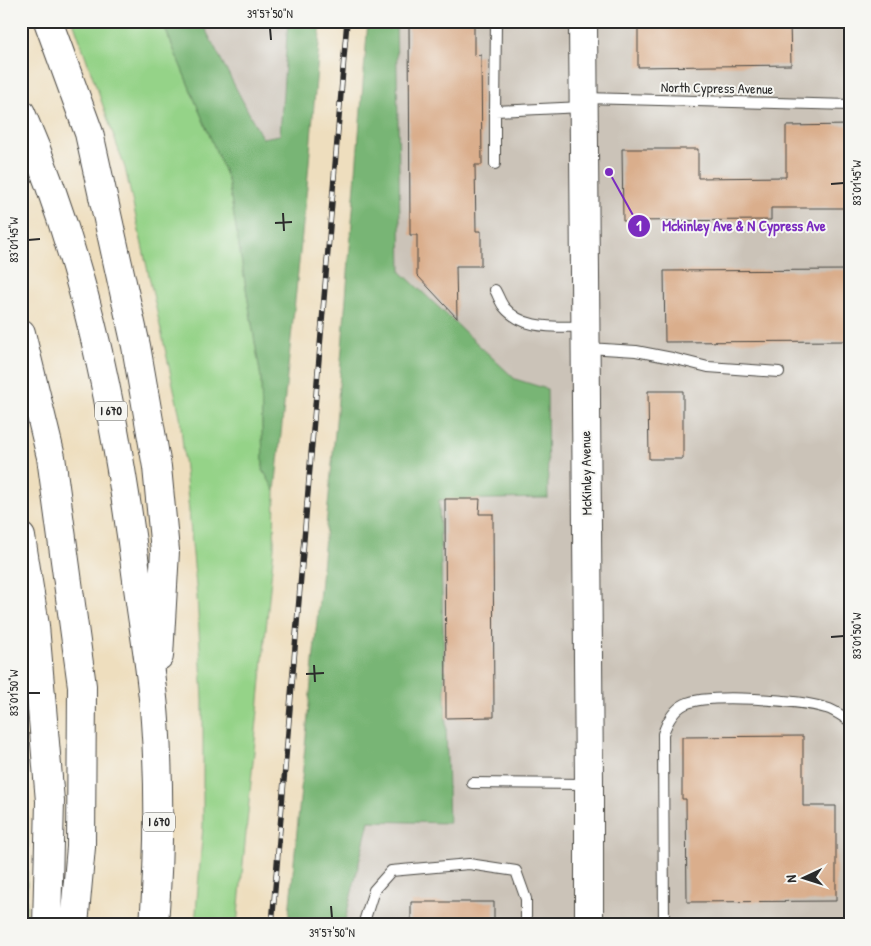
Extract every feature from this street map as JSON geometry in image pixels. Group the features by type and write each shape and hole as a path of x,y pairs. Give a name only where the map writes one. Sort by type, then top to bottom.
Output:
{"main road":[{"path":"48,21 89,133 136,346 157,468 166,551 155,720"},
{"name":"McKinley Avenue","path":"583,21 589,925"},
{"name":"I 670","path":"21,113 66,233 95,335 115,428 155,720 159,803 154,925"},
{"path":"21,333 51,457 82,686 81,846 74,925"},
{"path":"21,537 35,626 50,801 47,925"}],"lane":[{"path":"495,164 496,21"},
{"name":"North Cypress Avenue","path":"495,111 584,103 850,105"},
{"path":"495,290 504,307 522,322 708,367 780,372"},
{"path":"664,925 663,734 668,719 684,704 704,699 798,701 828,708 850,721"},
{"path":"472,783 589,784"},
{"path":"363,925 374,890 391,871 469,864 516,871 526,899 526,925"}],"shaded area":[{"path":"201,21 288,21 280,136 262,138"},
{"path":"396,21 850,21 850,925 344,925 369,821 449,823 439,500 548,498 547,389 515,379 401,272"}],"green space":[{"path":"73,21 162,21 228,180 261,378 263,470 275,491 274,547 237,925 195,925 203,826 203,699 197,597 180,416 125,168"},
{"path":"162,21 201,21 262,138 280,135 288,21 321,21 307,186 275,491 263,470 261,378 228,180"},
{"path":"368,21 396,21 401,272 515,379 547,389 548,498 439,500 449,823 369,821 344,925 288,925 337,411"},
{"path":"21,700 28,844 26,925 21,925"}],"building":[{"path":"409,21 474,21 474,56 481,55 482,165 475,165 476,231 481,231 481,266 456,266 457,318 417,275 417,235 410,235"},
{"path":"638,21 790,21 791,65 638,67"},
{"path":"850,125 850,208 771,208 771,220 623,221 622,149 698,149 698,178 786,177 786,126"},
{"path":"850,270 850,341 665,342 664,271"},
{"path":"648,391 683,391 683,459 649,459"},
{"path":"445,499 480,499 479,514 493,514 494,717 446,718"},
{"path":"803,736 803,806 836,806 836,901 687,902 686,799 682,799 682,737"},
{"path":"411,902 494,902 494,925 411,925"}],"railway":[{"path":"272,925 347,21"}],"place":[{"name":"Mckinley Ave & N Cypress Ave","path":"609,172"}]}
